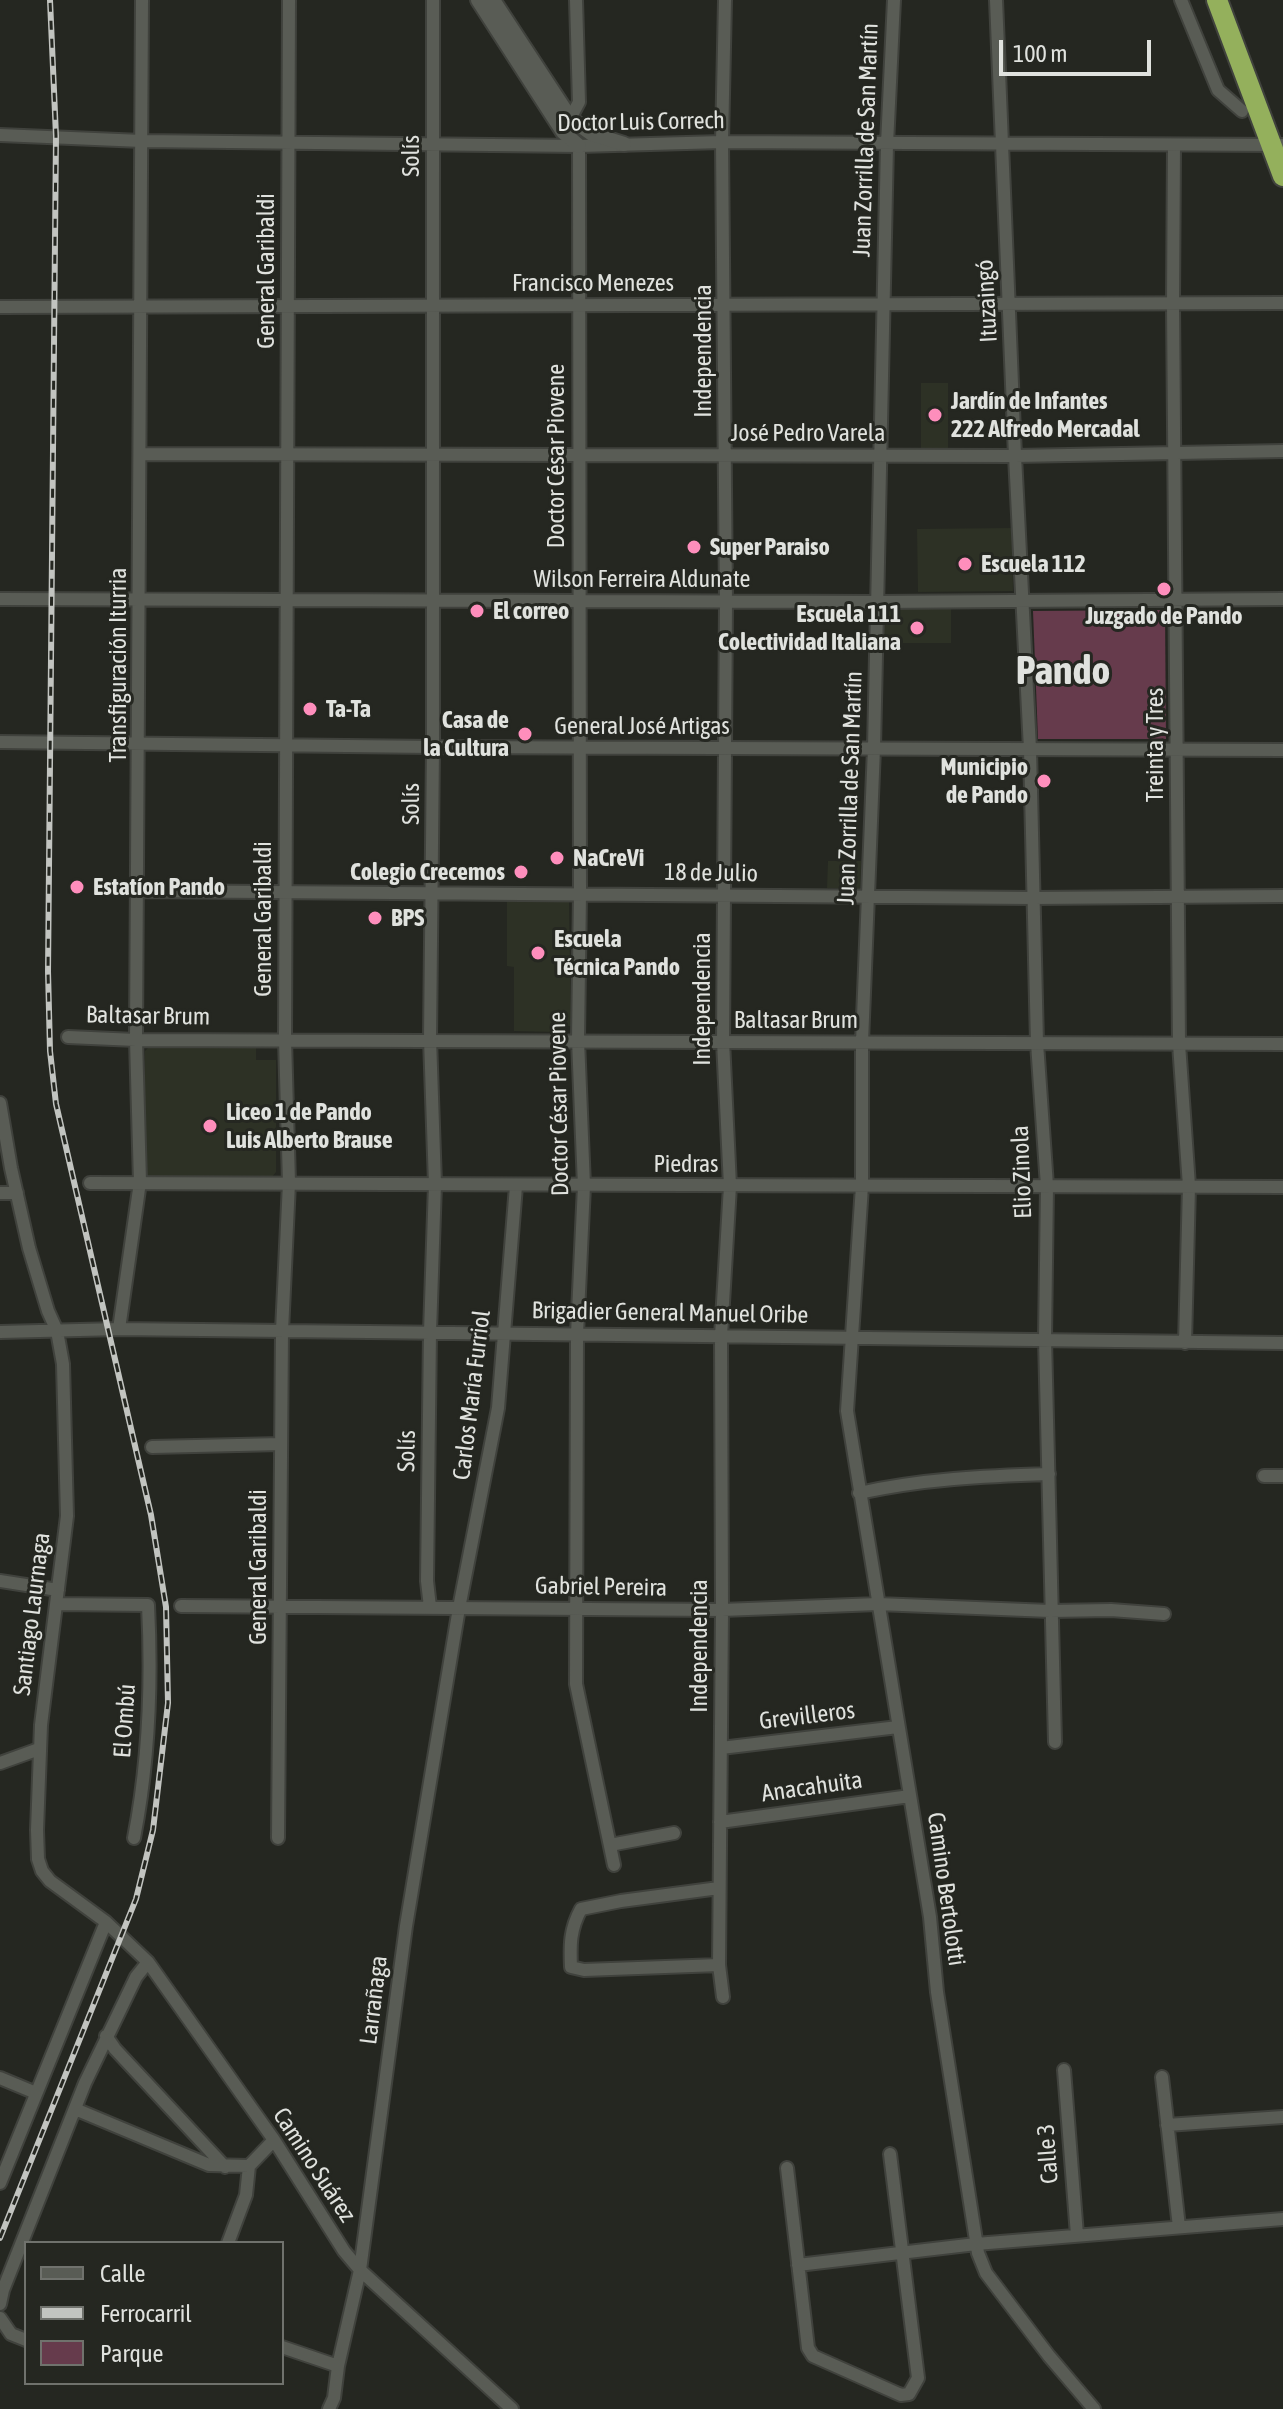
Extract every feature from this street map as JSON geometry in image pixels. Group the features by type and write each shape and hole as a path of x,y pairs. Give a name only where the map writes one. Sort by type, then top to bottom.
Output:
{"highway":[{"path":"1217,0 1277,145 1283,176"}],"street":[{"name":"Transfiguración Iturria","path":"119,1329 140,1182 136,1040 141,599 142,0"},
{"name":"General Garibaldi","path":"278,1838 282,1331 289,1183 285,1039 285,746 289,0"},
{"name":"Solís","path":"430,1607 427,1581 435,1184 430,1039 433,0"},
{"path":"478,0 567,126 624,144"},
{"path":"493,0 579,146 592,134"},
{"path":"567,126 579,102 576,0"},
{"name":"Independencia","path":"723,1997 719,1965 721,1336 730,1186 723,1041 726,602 722,142 725,0"},
{"name":"Juan Zorrilla de San Martín","path":"851,1338 862,1186 862,1042 874,748 887,144 894,0"},
{"name":"Ituzaingó","path":"996,0 1021,601"},
{"path":"1181,0 1218,90 1242,111"},
{"name":"Doctor Luis Correch","path":"0,135 142,141 579,146 722,142 1277,145"},
{"name":"Doctor César Piovene","path":"579,146 578,1040 584,1186 577,1334 576,1608 578,1697 614,1865"},
{"name":"Treinta y Tres","path":"1174,146 1179,1044 1189,1186 1185,1343"},
{"name":"Francisco Menezes","path":"0,307 1283,303"},
{"name":"José Pedro Varela","path":"141,454 1015,456 1283,451"},
{"name":"Wilson Ferreira Aldunate","path":"0,599 877,602 1283,599"},
{"name":"Elio Zinola","path":"1021,601 1030,749 1037,1043 1047,1186 1045,1339 1055,1742"},
{"name":"General José Artigas","path":"0,742 1283,750"},
{"name":"18 de Julio","path":"138,891 1033,898 1283,896"},
{"name":"Baltasar Brum","path":"68,1037 136,1040 1283,1044"},
{"name":"Santiago Laurnaga","path":"0,1103 17,1193 44,1298 57,1331 63,1364 67,1516 39,1749 38,1859 50,1881 106,1922"},
{"name":"Piedras","path":"90,1183 1283,1187"},
{"name":"Carlos María Furriol","path":"459,1608 498,1408 516,1186"},
{"path":"0,1193 17,1193"},
{"name":"Brigadier General Manuel Oribe","path":"0,1332 119,1329 1283,1343"},
{"name":"Camino Bertolotti","path":"851,1338 847,1411 910,1796 976,2244 986,2273 1094,2409"},
{"path":"152,1447 281,1444"},
{"path":"859,1493 907,1482 961,1476 1049,1474"},
{"path":"1264,1476 1283,1476"},
{"path":"0,1581 58,1590"},
{"name":"El Ombú","path":"56,1604 148,1605 149,1708 141,1804 134,1838"},
{"name":"Gabriel Pereira","path":"181,1606 722,1610 878,1604 1164,1614"},
{"name":"Larrañaga","path":"335,2405 338,2366 360,2270 406,1926 459,1608"},
{"name":"Grevilleros","path":"721,1748 898,1727"},
{"path":"0,1749 16,1756"},
{"path":"0,1763 39,1749"},
{"name":"Anacahuita","path":"720,1822 910,1796"},
{"path":"610,1845 674,1833"},
{"path":"719,1888 581,1909 572,1925 570,1940 571,1967 584,1970 719,1965"},
{"path":"0,2183 106,1922"},
{"name":"Camino Suárez","path":"106,1922 148,1962 274,2140 344,2251 360,2270 512,2409"},
{"path":"0,2304 106,2036 136,1977 148,1962"},
{"path":"106,2036 225,2167"},
{"name":"Calle 3","path":"1064,2070 1077,2235"},
{"path":"1162,2077 1179,2227"},
{"path":"0,2078 36,2093"},
{"path":"75,2109 209,2165 249,2166"},
{"path":"1167,2125 1283,2117"},
{"path":"229,2241 246,2195 249,2166 274,2140"},
{"path":"787,2168 808,2348 813,2356 901,2395 909,2394 918,2378 890,2154"},
{"path":"798,2265 976,2244 1283,2219"},
{"path":"0,2318 11,2334 24,2339"},
{"path":"284,2348 338,2366"}],"shaded area":[{"name":"Jardín de Infantes 222 Alfredo Mercadal","path":"921,383 948,383 948,448 921,448"},
{"name":"Escuela 112","path":"1012,528 1013,591 918,592 917,529"},
{"name":"Escuela 111 Colectividad Italiana","path":"888,609 951,609 951,643 884,643 884,613"},
{"path":"828,861 861,861 860,889 827,888"},
{"name":"Escuela Técnica Pando","path":"507,901 569,901 571,1026 557,1026 556,1032 514,1031 514,967 507,966"},
{"name":"Liceo 1 de Pando Luis Alberto Brause","path":"149,1047 256,1048 256,1060 276,1060 276,1172 272,1177 148,1176 144,1173 145,1051"}],"green space":[{"path":"1165,610 1166,739 1038,739 1033,611"}],"railway":[{"path":"0,2238 136,1899 153,1830 168,1703 166,1607 151,1515 56,1104 50,1051 48,971 56,136 50,0"}],"place":[{"name":"Jardín de Infantes 222 Alfredo Mercadal","path":"935,415"},
{"name":"Super Paraiso","path":"694,547"},
{"name":"Escuela 112","path":"965,564"},
{"name":"Juzgado de Pando","path":"1164,589"},
{"name":"El correo","path":"477,611"},
{"name":"Escuela 111 Colectividad Italiana","path":"917,628"},
{"name":"Ta-Ta","path":"310,709"},
{"name":"Casa de la Cultura","path":"525,734"},
{"name":"Municipio de Pando","path":"1044,781"},
{"name":"NaCreVi","path":"557,858"},
{"name":"Colegio Crecemos","path":"521,872"},
{"name":"Estatíon Pando","path":"77,887"},
{"name":"BPS","path":"375,918"},
{"name":"Escuela Técnica Pando","path":"538,953"},
{"name":"Liceo 1 de Pando Luis Alberto Brause","path":"210,1126"}],"district":[{"name":"Pando","path":"1063,671"}]}
